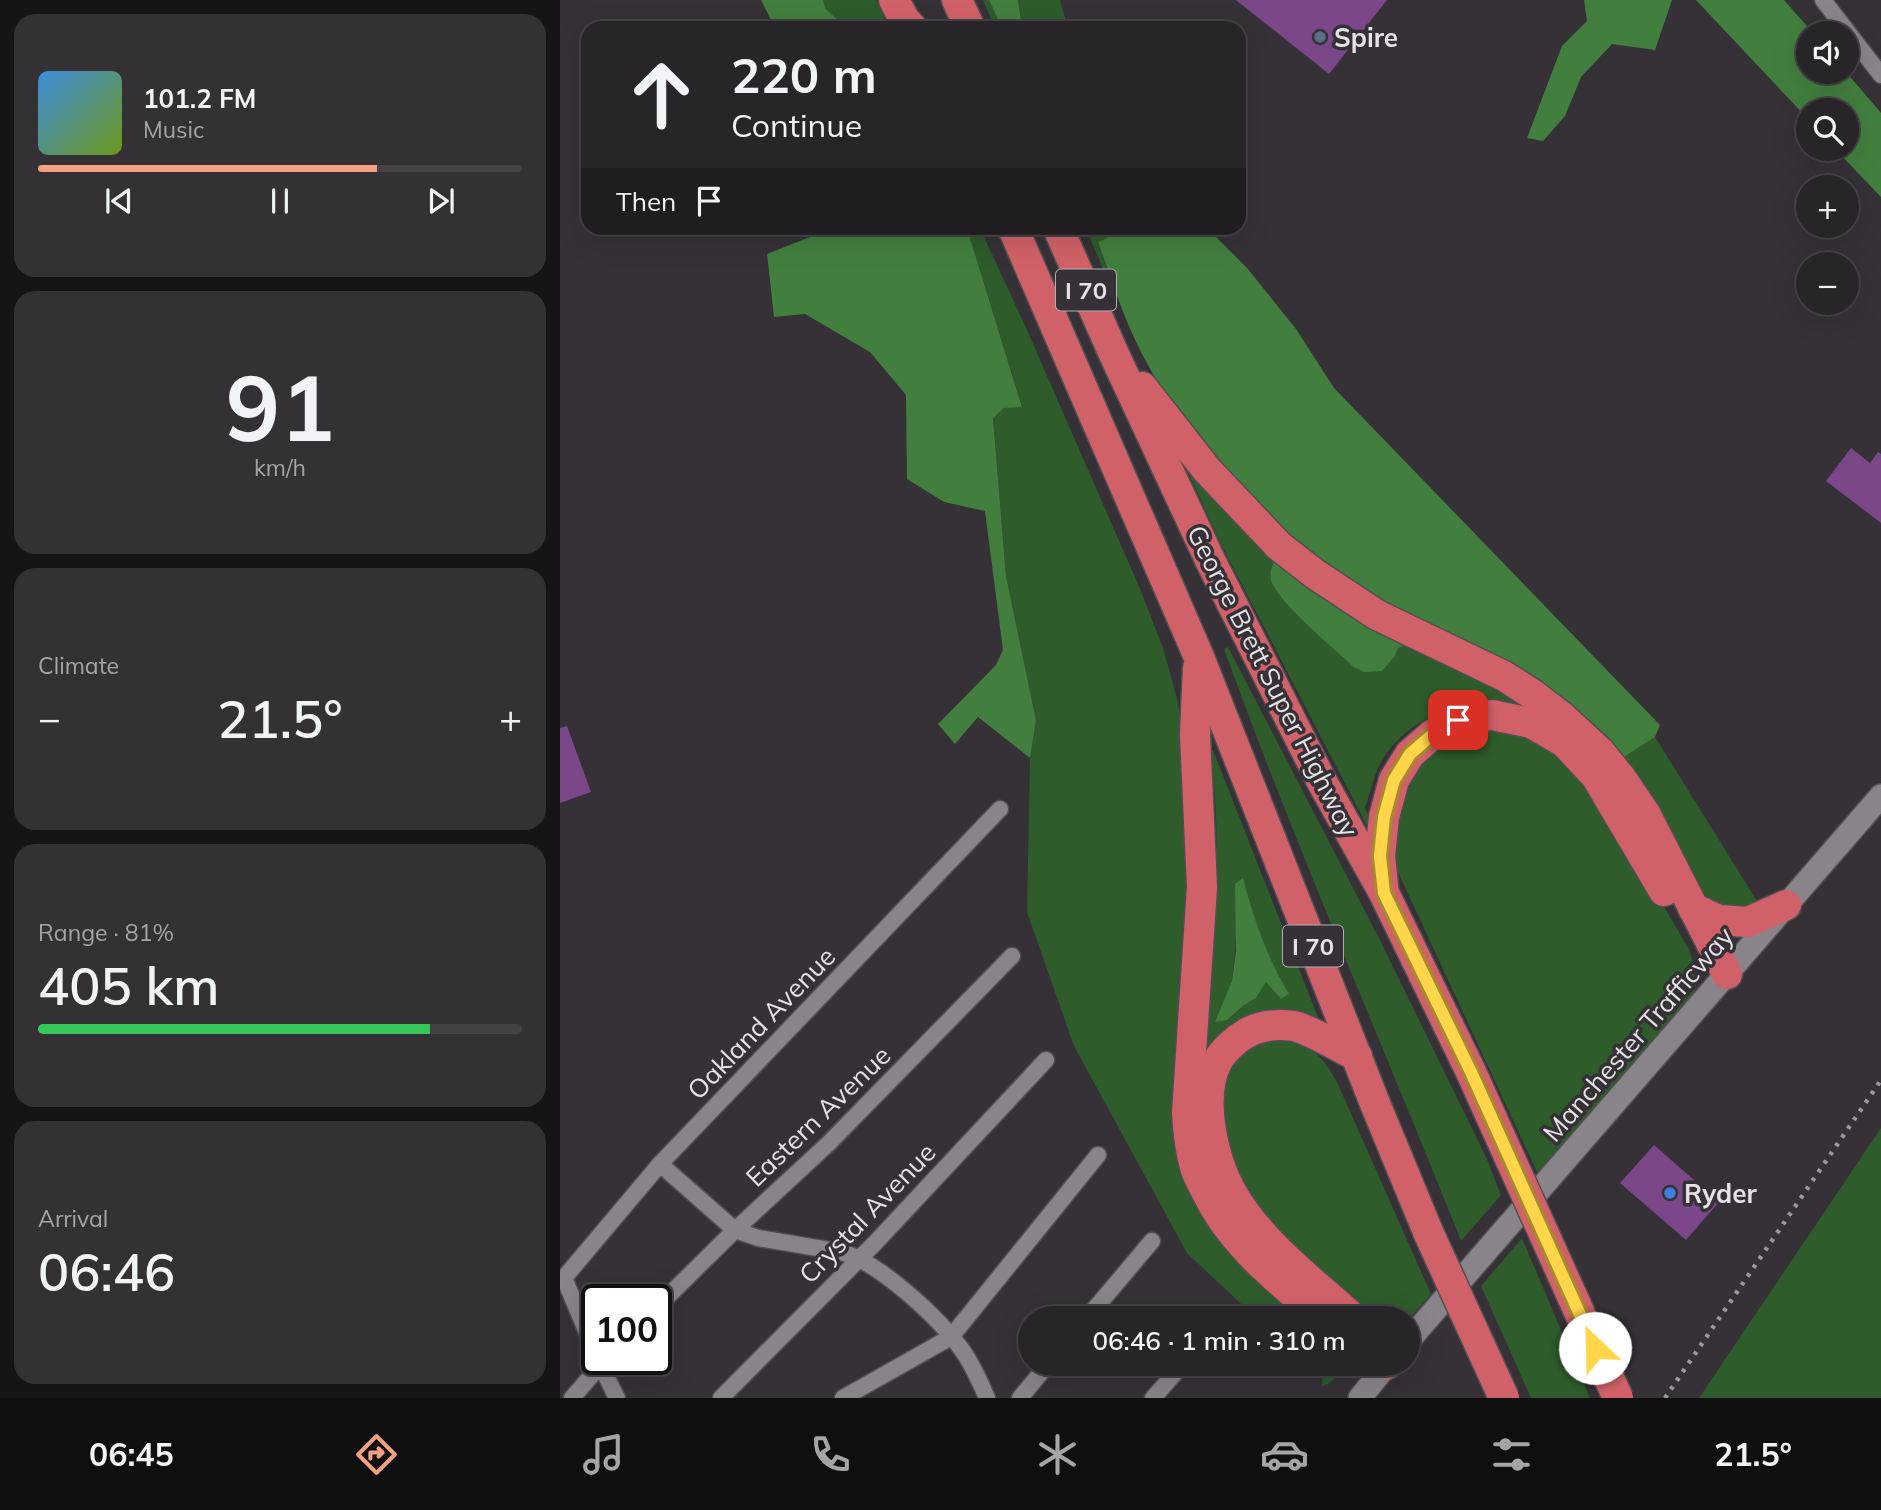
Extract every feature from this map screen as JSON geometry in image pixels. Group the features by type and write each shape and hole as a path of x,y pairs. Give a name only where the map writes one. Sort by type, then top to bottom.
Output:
{"highway":[{"path":"894,0 906,21"},
{"path":"914,0 923,21"},
{"path":"957,0 967,21"},
{"name":"George Brett Super Highway","path":"1016,235 1199,657 1429,1234 1504,1398"},
{"name":"George Brett Super Highway","path":"1061,235 1222,584 1321,780 1384,893 1471,1072 1618,1398"},
{"path":"1113,352 1207,470 1279,546 1315,574 1377,615 1504,676 1562,717 1600,752 1622,778 1646,815 1727,974"},
{"path":"1199,657 1195,735 1202,887 1187,1113 1189,1139 1195,1169 1216,1211 1242,1246 1308,1306"},
{"path":"1384,893 1380,856 1384,817 1394,780 1410,754 1432,735 1458,720 1492,715 1531,723 1564,742 1596,776 1689,932 1727,974"},
{"path":"1693,908 1719,920 1748,922 1786,905"},
{"path":"1340,1306 1265,1238 1245,1214 1230,1189 1218,1161 1209,1115 1210,1086 1217,1063 1228,1047 1247,1032 1269,1025 1297,1027 1357,1056"}],"main road":[{"name":"Manchester Trafficway","path":"1420,1327 1881,796"},
{"path":"1360,1398 1377,1376"}],"street":[{"path":"1822,0 1881,75"},
{"name":"Oakland Avenue","path":"581,1317 564,1278 660,1164 1000,809"},
{"name":"Eastern Avenue","path":"672,1292 734,1230 829,1143 1013,956"},
{"name":"Crystal Avenue","path":"721,1398 859,1258 1046,1060"},
{"path":"843,1398 951,1337 1098,1155"},
{"path":"660,1164 734,1230 758,1238 841,1252 859,1258 887,1276 951,1337 973,1368 987,1398"},
{"path":"1097,1306 1152,1241"},
{"path":"572,1398 589,1375"},
{"path":"607,1375 617,1398"},
{"path":"1020,1398 1038,1376"},
{"path":"1153,1398 1172,1376"}],"green space":[{"path":"761,0 823,0 825,8 839,21 772,21"},
{"path":"823,0 876,0 886,21 838,21 824,8"},
{"path":"983,0 989,0 999,21 992,21"},
{"path":"989,0 1018,0 1021,21 999,21"},
{"path":"1018,0 1060,0 1066,21 1021,21"},
{"path":"1584,0 1672,0 1655,50 1612,44 1581,77 1565,116 1543,141 1527,138 1562,46 1587,21"},
{"path":"1696,0 1784,0 1802,21 1796,21 1796,84 1856,84 1881,113 1881,197 1846,161 1859,161 1859,98 1796,98 1796,106"},
{"path":"815,235 969,235 1022,407 1004,408 993,418 1006,576 1036,720 1030,758 978,717 955,744 938,724 996,665 1003,650 985,511 944,502 907,479 906,395 870,352 805,314 774,317 767,254"},
{"path":"969,235 983,235 1141,591 1163,648 1177,698 1185,741 1193,840 1175,1101 1296,1306 1243,1306 1187,1253 1074,1046 1027,912 1030,758 1036,720 1006,576 993,417 1004,408 1022,406"},
{"path":"1089,235 1113,235 1098,242 1112,284"},
{"path":"1113,235 1214,235 1247,268 1296,329 1334,388 1660,725 1655,737 1619,760 1594,729 1547,686 1505,661 1394,607 1323,562 1288,533 1223,470 1169,400 1133,335 1098,242"},
{"path":"1180,455 1395,656 1398,648 1407,645 1484,681 1525,704 1522,708 1478,704 1449,709 1408,731 1396,742 1379,766 1365,808 1369,816 1367,826 1221,544"},
{"path":"1276,558 1407,645 1398,648 1395,656 1382,671 1364,672 1354,667 1295,613 1276,590 1271,574"},
{"path":"1228,647 1381,942 1486,1157 1501,1195 1461,1241 1280,798 1224,649"},
{"path":"1488,725 1537,734 1597,793 1689,949 1697,980 1690,999 1538,1174 1397,870 1390,841 1396,794 1440,738"},
{"path":"1655,737 1762,909 1711,909 1619,760"},
{"path":"1213,750 1321,1025 1284,1013 1201,1075 1216,872 1215,791 1210,751","holes":["1242,879 1260,937 1288,994 1281,999 1266,981 1256,998 1227,1020 1216,1022 1232,981"]},
{"path":"1243,878 1262,938 1289,994 1281,999 1266,982 1256,998 1227,1020 1215,1022 1232,981 1236,950 1235,884"},
{"path":"1286,1036 1304,1045 1326,1065 1337,1082 1431,1294 1420,1306 1361,1306 1279,1234 1242,1188 1225,1142 1221,1087 1232,1060 1256,1041"},
{"path":"1881,1128 1881,1398 1699,1398"},
{"path":"1522,1238 1590,1398 1531,1398 1481,1286"},
{"path":"1323,1376 1336,1376 1335,1378 1322,1387"}],"building":[{"name":"Spire","path":"1236,0 1387,0 1329,74"},
{"path":"1851,448 1870,463 1878,452 1881,454 1881,523 1826,481"},
{"path":"567,726 591,792 560,803 560,728"},
{"name":"Ryder","path":"1654,1145 1719,1202 1686,1240 1620,1183"}],"railway":[{"path":"1665,1398 1881,1080"}],"place":[{"name":"Spire","path":"1320,37"},
{"name":"Ryder","path":"1670,1193"}],"route":[{"path":"1458,720 1432,735 1410,754 1394,780 1384,817 1380,856 1384,893 1471,1072 1595,1348"}]}
